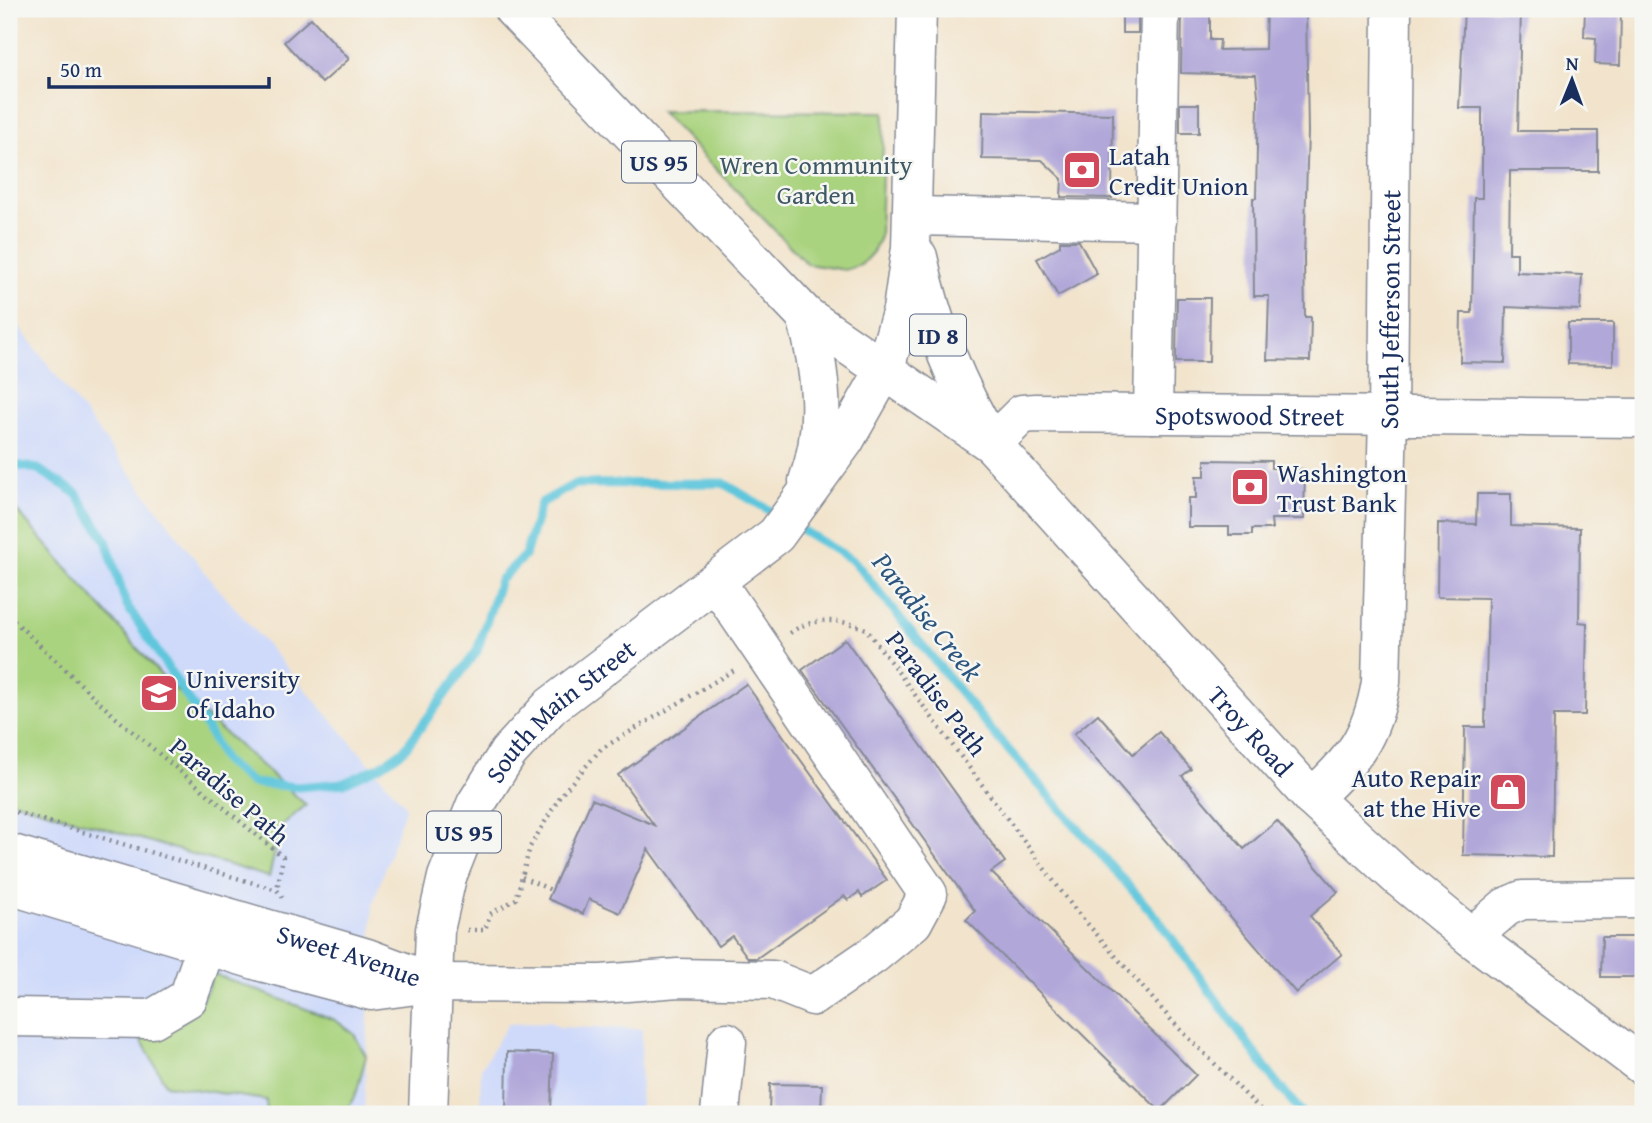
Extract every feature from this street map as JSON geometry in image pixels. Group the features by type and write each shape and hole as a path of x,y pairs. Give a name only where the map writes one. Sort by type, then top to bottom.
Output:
{"main road":[{"name":"South Main Street","path":"428,1114 435,930 447,877 475,804 508,753 551,706 776,535 845,440 884,371 806,316 513,9"},
{"name":"US 95","path":"884,371 908,279 913,216 917,9"},
{"path":"1153,414 1160,9"},
{"name":"South Jefferson Street","path":"1312,798 1357,752 1377,707 1383,646 1388,416 1392,9"},
{"path":"913,216 1157,220"},
{"name":"ID 8","path":"913,216 926,296 938,335 971,410 992,444"},
{"name":"South Main Street","path":"799,504 810,474 821,410 816,357 806,316"},
{"name":"Troy Road","path":"884,371 992,444 1312,798 1396,876 1471,937 1643,1066"},
{"name":"Spotswood Street","path":"992,444 1023,414 1643,418"},
{"path":"431,983 601,984 678,978 773,980 813,996 873,955 913,922 928,894 716,582"},
{"name":"Sweet Avenue","path":"9,853 367,958 431,983"},
{"name":"Sweet Avenue","path":"9,885 371,991 431,983"},
{"path":"1471,937 1506,906 1522,900 1643,899"},
{"path":"9,1017 152,1019 188,998 207,944"},
{"path":"720,1114 727,1042"}],"path":[{"name":"Paradise Path","path":"9,616 115,717 283,857 277,890 9,810"},
{"name":"Paradise Path","path":"435,930 485,930 490,914 516,899 530,847 561,795 601,749 765,653 795,630 830,620 846,621 866,629 1073,907 1173,1023 1265,1114"},
{"path":"522,877 551,890"}],"shaded area":[{"name":"University of Idaho","path":"9,313 211,580 406,806 373,904 364,1114 9,1114"},
{"path":"550,1022 559,1027 642,1029 640,1114 480,1114 481,1068 508,1024"}],"green space":[{"name":"Wren Community Garden","path":"660,111 884,112 880,237 873,252 861,265 845,270 807,264"},
{"path":"9,502 166,681 306,805 281,826 269,877 9,800"},
{"path":"214,974 335,1020 354,1034 366,1056 357,1091 345,1114 267,1114 266,1100 166,1085 137,1032 168,1027 188,1018 201,1002"}],"building":[{"path":"1122,9 1138,9 1138,33 1122,33"},
{"path":"1182,9 1210,9 1210,40 1220,40 1219,50 1265,49 1266,9 1306,9 1308,132 1304,258 1305,317 1311,317 1310,361 1267,360 1269,296 1254,296 1253,198 1256,198 1258,96 1256,75 1181,73"},
{"path":"1464,9 1521,9 1518,131 1598,131 1598,171 1510,171 1509,253 1517,253 1517,272 1582,275 1580,310 1506,307 1505,363 1460,362 1461,313 1472,313 1474,198 1482,198 1482,108 1459,108"},
{"path":"1585,9 1621,9 1620,65 1595,64 1596,38 1584,37"},
{"path":"311,18 349,59 322,83 284,42"},
{"path":"1180,104 1199,104 1199,133 1180,133"},
{"name":"Latah Credit Union","path":"983,111 1113,114 1112,198 1061,197 1062,179 1042,160 982,159"},
{"path":"1060,241 1079,241 1097,274 1058,296 1037,259 1060,246"},
{"path":"1177,298 1210,298 1209,362 1176,362"},
{"path":"1568,323 1613,323 1613,365 1568,364"},
{"name":"Washington Trust Bank","path":"1205,460 1271,461 1271,468 1305,469 1304,519 1271,519 1272,529 1252,529 1252,535 1229,535 1229,527 1188,527 1188,498 1196,498 1196,476 1205,476"},
{"path":"1477,494 1511,494 1511,526 1580,528 1579,622 1587,623 1585,715 1554,715 1552,857 1463,855 1465,727 1485,727 1488,598 1437,597 1438,523 1476,524"},
{"path":"845,639 1005,862 991,872 1196,1075 1160,1111 966,920 975,911 802,670"},
{"path":"746,684 887,880 862,897 859,892 848,900 844,896 757,958 748,958 732,936 718,946 648,849 620,913 589,899 583,914 548,899 592,799 654,825 618,775"},
{"path":"1098,714 1133,754 1159,732 1191,769 1182,776 1244,849 1277,821 1338,892 1310,916 1342,954 1296,993 1074,734"},
{"path":"1602,937 1643,937 1643,977 1601,977"},
{"path":"507,1052 553,1054 551,1114 506,1114"},
{"path":"770,1084 822,1085 821,1114 769,1114"}],"waterway":[{"name":"Paradise Creek","path":"9,464 38,469 76,493 106,540 126,604 206,726 224,761 252,783 298,787 344,783 381,766 404,750 477,651 500,580 525,555 541,503 575,484 723,483 779,516"},
{"name":"Paradise Creek","path":"794,525 854,561 990,729 1157,918 1275,1081 1303,1114"}],"place":[{"name":"Latah Credit Union","path":"1082,170"},
{"name":"Washington Trust Bank","path":"1250,487"},
{"name":"University of Idaho","path":"159,693"},
{"name":"Auto Repair at the Hive","path":"1508,792"}]}
